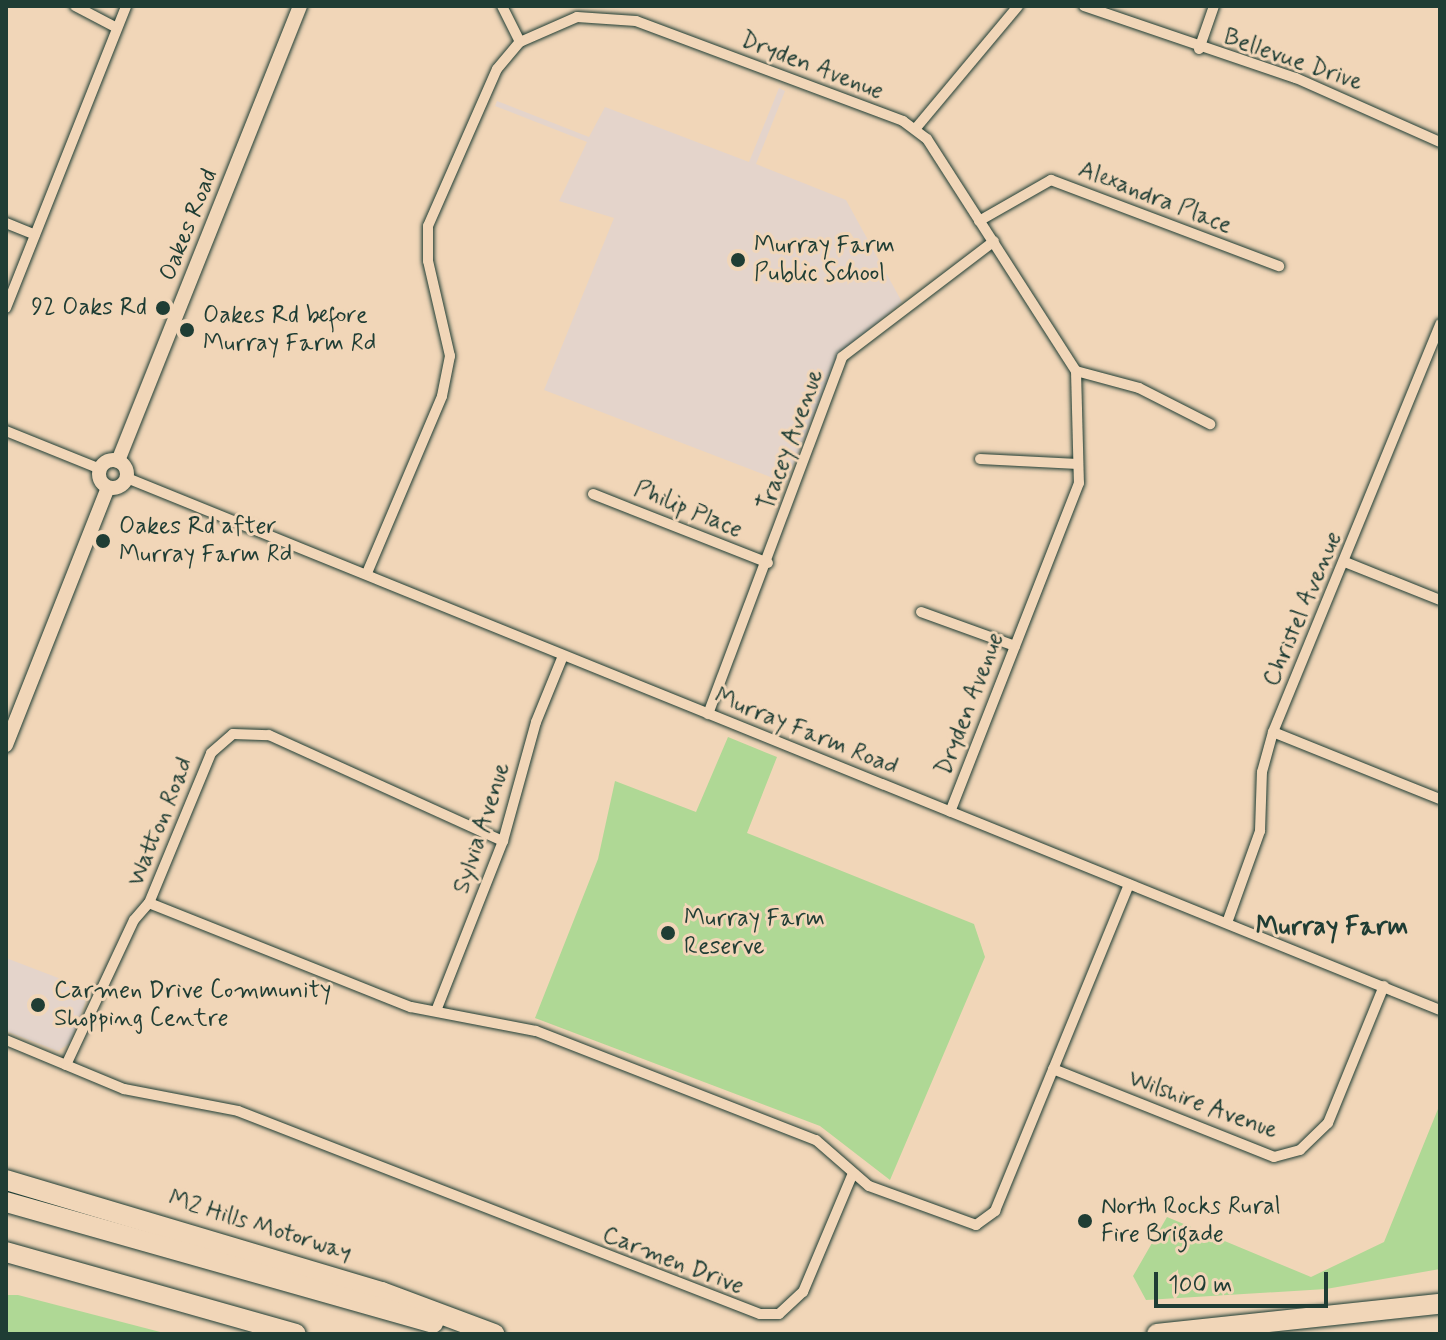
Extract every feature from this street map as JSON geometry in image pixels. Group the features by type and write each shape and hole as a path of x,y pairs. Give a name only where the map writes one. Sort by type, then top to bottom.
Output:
{"highway":[{"name":"M2 Hills Motorway","path":"6,1180 368,1287 494,1334"},
{"name":"M2 Hills Motorway","path":"6,1202 473,1334"},
{"path":"6,1252 296,1334"},
{"path":"6,1266 255,1334"},
{"path":"1157,1334 1440,1304"}],"main road":[{"name":"Oakes Road","path":"118,461 300,6"},
{"path":"6,745 108,487 127,478 118,461 100,469 108,487"}],"street":[{"path":"75,6 117,28"},
{"path":"6,308 126,6"},
{"path":"502,6 520,42"},
{"path":"1018,6 916,128 994,241 1076,371 1139,388 1210,424"},
{"name":"Bellevue Drive","path":"1084,6 1199,49 1334,93 1440,142"},
{"path":"1199,49 1214,6"},
{"name":"Dryden Avenue","path":"367,573 442,396 450,356 428,261 428,226 497,69 520,42 577,17 636,21 916,128"},
{"name":"Alexandra Place","path":"979,221 1051,180 1279,266"},
{"path":"6,223 35,235"},
{"name":"Tracey Avenue","path":"708,714 768,563 842,357 994,241"},
{"name":"Christel Avenue","path":"1228,920 1260,831 1262,772 1273,732 1440,324"},
{"name":"Dryden Avenue","path":"950,812 1079,483 1076,371"},
{"path":"6,431 100,469"},
{"path":"980,459 1078,464"},
{"name":"Murray Farm Road","path":"127,478 1129,884 1228,920 1440,1010"},
{"name":"Philip Place","path":"593,494 768,563"},
{"path":"1345,562 1440,600"},
{"path":"921,612 1015,646"},
{"name":"Sylvia Avenue","path":"436,1011 503,841 536,722 563,656"},
{"name":"Watton Road","path":"66,1065 134,920 149,903 211,753 243,730 269,735 503,841"},
{"path":"1273,732 1440,799"},
{"path":"149,903 436,1011 536,1031 816,1140 869,1186 965,1224 985,1222 1053,1069 1129,884"},
{"name":"Wilshire Avenue","path":"1053,1069 1274,1157 1300,1150 1328,1123 1384,986"},
{"name":"Carmen Drive","path":"6,1040 124,1089 238,1111 760,1314 779,1314 803,1292 853,1173"}],"shaded area":[{"name":"Murray Farm Public School","path":"779,88 785,91 756,164 846,200 902,302 838,356 786,483 544,390 614,218 559,201 587,142 495,106 497,101 589,137 605,107 749,162"},
{"path":"6,958 82,987 88,995 70,1043 58,1051 6,1031"}],"green space":[{"path":"728,737 777,757 747,833 974,924 985,957 890,1180 820,1126 535,1018 598,859 615,781 696,812"},
{"path":"1440,1104 1440,1269 1326,1289 1146,1300 1133,1276 1167,1217 1311,1277 1384,1242"},
{"path":"6,1295 18,1295 168,1334 6,1334"}],"place":[{"name":"Murray Farm Public School","path":"738,260"},
{"name":"92 Oaks Rd","path":"163,308"},
{"name":"Oakes Rd before Murray Farm Rd","path":"187,330"},
{"name":"Oakes Rd after Murray Farm Rd","path":"103,541"},
{"name":"Murray Farm Reserve","path":"668,933"},
{"name":"Carmen Drive Community Shopping Centre","path":"38,1005"},
{"name":"North Rocks Rural Fire Brigade","path":"1085,1221"}],"district":[{"name":"Murray Farm","path":"1332,928"}]}
